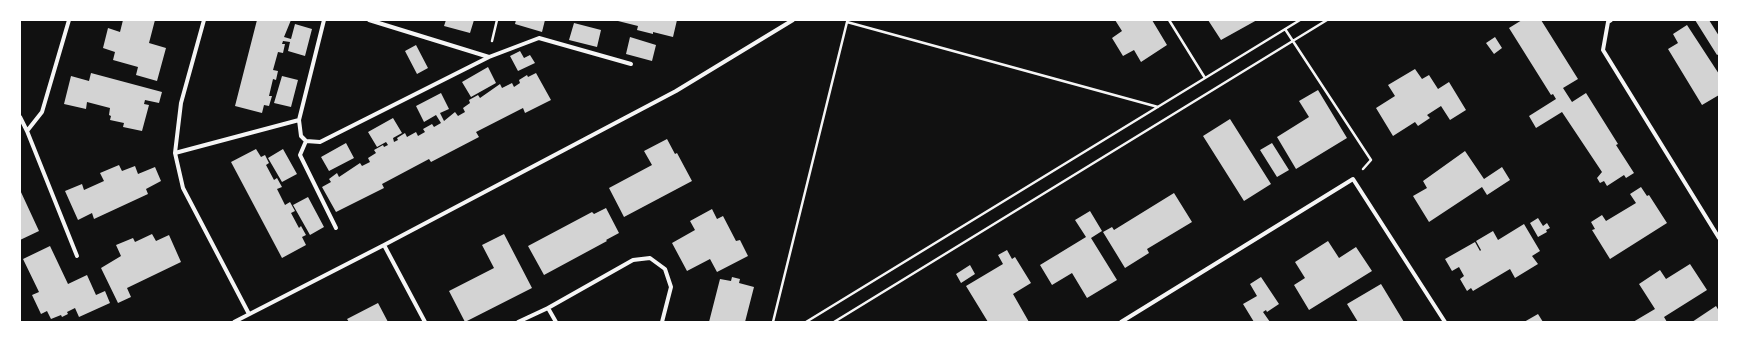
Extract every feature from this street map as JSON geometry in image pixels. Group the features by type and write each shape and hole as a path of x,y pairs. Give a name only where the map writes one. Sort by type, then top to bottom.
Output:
{"street":[{"path":"28,131 42,112 69,20"},
{"path":"204,20 181,102 175,153 183,188 249,314"},
{"path":"324,20 299,120 301,136 306,141 320,142 489,57 539,38 631,64"},
{"path":"369,20 489,57"},
{"path":"234,322 384,245 676,91 792,20"},
{"path":"1611,20 1608,22 1603,50 1719,238"},
{"path":"20,117 28,131 77,256"},
{"path":"175,153 299,120"},
{"path":"306,141 300,155 336,228"},
{"path":"1121,322 1353,180 1445,322"},
{"path":"384,245 425,322"},
{"path":"518,322 548,308 633,260 650,258 665,269 671,287 662,322"},
{"path":"548,308 556,322"}],"path":[{"path":"1169,20 1205,78"},
{"path":"806,322 810,321 1300,20"},
{"path":"834,322 1327,20"},
{"path":"773,322 847,21 1158,107"},
{"path":"1285,29 1372,160 1353,180"}],"building":[{"path":"123,20 155,20 149,43 166,48 157,81 136,75 138,67 113,60 115,52 103,48 108,28 120,32"},
{"path":"257,20 291,20 284,37 291,39 295,24 312,29 305,56 288,51 290,42 283,41 282,44 285,44 283,53 278,52 273,70 278,71 276,80 273,79 269,96 272,96 269,106 264,105 262,113 235,106"},
{"path":"446,20 474,20 470,33 444,26"},
{"path":"516,20 545,20 542,32 515,24"},
{"path":"614,20 677,20 673,37 637,30 638,26"},
{"path":"1115,20 1152,20 1167,45 1141,62 1134,50 1123,56 1112,38 1122,31"},
{"path":"1208,20 1257,20 1221,40"},
{"path":"1522,20 1541,20 1578,79 1563,88 1572,102 1586,93 1618,144 1616,145 1634,173 1626,178 1624,175 1607,186 1604,181 1600,183 1597,178 1602,172 1562,112 1536,128 1529,116 1556,99 1553,94 1551,95 1509,28"},
{"path":"1695,20 1709,20 1719,36 1719,54 1717,55"},
{"path":"574,23 601,30 597,47 569,40"},
{"path":"1687,25 1719,74 1719,95 1702,105 1668,49 1678,43 1673,34"},
{"path":"630,37 656,45 652,61 626,54"},
{"path":"1495,37 1502,48 1494,54 1486,43"},
{"path":"416,45 428,68 417,74 405,51"},
{"path":"520,51 524,58 530,55 535,63 518,71 510,56"},
{"path":"488,67 496,83 471,97 462,82"},
{"path":"1415,69 1422,79 1429,75 1438,89 1449,82 1466,110 1450,120 1441,106 1427,115 1430,118 1418,126 1415,122 1393,136 1376,108 1395,96 1388,85"},
{"path":"91,73 162,92 159,103 145,100 144,104 149,105 142,131 123,127 124,123 110,120 110,108 87,102 86,109 64,104 71,76 89,81"},
{"path":"536,73 551,100 525,113 523,108 476,132 479,137 431,162 429,159 382,184 384,188 336,212 322,187 331,182 329,179 337,173 339,177 360,163 362,166 370,162 368,158 376,153 374,150 383,145 384,147 388,145 386,142 377,147 368,132 393,118 402,133 393,138 394,142 405,133 407,137 416,132 418,136 425,132 423,129 432,124 434,127 441,123 436,115 424,122 416,106 441,93 449,109 440,113 444,121 455,112 458,116 465,112 463,108 470,103 469,100 478,95 480,98 500,84 502,88 512,83 514,87 520,83 519,80 527,75 528,77"},
{"path":"282,76 298,80 291,107 274,103"},
{"path":"1318,90 1347,138 1296,169 1277,137 1309,117 1299,101"},
{"path":"1230,119 1271,184 1244,201 1203,136"},
{"path":"667,139 675,154 677,153 692,181 624,217 609,188 652,165 644,151"},
{"path":"346,143 354,158 329,171 321,157"},
{"path":"1272,143 1289,170 1277,177 1260,150"},
{"path":"256,149 261,157 265,155 269,163 266,165 274,180 277,178 282,187 277,189 285,205 290,202 295,211 291,213 299,228 301,226 306,235 302,237 306,245 282,258 231,162"},
{"path":"283,149 297,174 282,182 268,158"},
{"path":"1465,151 1484,179 1502,167 1510,180 1487,195 1482,187 1429,222 1413,196 1427,188 1423,181"},
{"path":"119,165 122,171 135,166 138,174 155,167 161,181 146,189 148,194 94,219 92,213 78,220 65,191 82,184 84,190 104,181 100,173"},
{"path":"1641,187 1647,196 1649,195 1667,223 1610,259 1592,230 1595,229 1591,222 1602,215 1606,221 1636,203 1630,194"},
{"path":"20,190 39,231 20,240"},
{"path":"1174,193 1192,222 1147,249 1149,253 1125,268 1103,232 1112,227 1114,230"},
{"path":"308,197 324,227 310,235 293,205"},
{"path":"606,208 619,233 544,275 528,246 592,212 594,214"},
{"path":"712,209 717,219 723,216 736,241 740,240 748,256 717,272 710,259 687,271 672,243 695,230 690,221"},
{"path":"1090,211 1102,231 1091,238 1117,280 1087,298 1072,273 1052,285 1040,265 1086,237 1075,220"},
{"path":"1538,218 1543,226 1547,223 1550,228 1546,230 1547,232 1538,237 1530,223"},
{"path":"1524,224 1540,251 1532,256 1538,264 1515,278 1510,269 1473,291 1471,288 1467,291 1460,279 1464,276 1459,267 1452,271 1445,259 1475,242 1480,251 1481,250 1476,241 1493,231 1498,240"},
{"path":"152,234 156,241 169,235 181,262 127,288 131,297 118,303 101,268 121,256 116,245 133,238 135,242"},
{"path":"504,234 532,288 465,322 449,291 494,268 482,245"},
{"path":"1328,241 1339,258 1356,247 1372,271 1309,310 1294,285 1305,278 1295,262"},
{"path":"50,246 68,284 87,275 96,295 105,291 110,303 79,317 75,308 67,312 68,314 62,317 61,315 51,319 47,311 41,314 32,295 39,292 23,259"},
{"path":"1007,250 1012,259 1015,257 1031,283 1013,294 1029,322 988,322 966,286 1003,264 998,255"},
{"path":"1690,264 1707,290 1664,317 1667,322 1633,322 1655,309 1639,284 1660,270 1666,279"},
{"path":"970,265 975,274 961,283 956,274"},
{"path":"732,277 740,279 739,283 754,287 745,322 709,322 720,279 731,281"},
{"path":"1261,277 1279,304 1267,312 1266,310 1263,312 1270,322 1254,322 1243,304 1257,296 1250,284"},
{"path":"1381,284 1404,322 1358,322 1347,304"},
{"path":"378,303 388,322 349,322 347,319"},
{"path":"1716,306 1719,311 1719,322 1692,322"},
{"path":"1538,314 1543,322 1524,322"}]}
